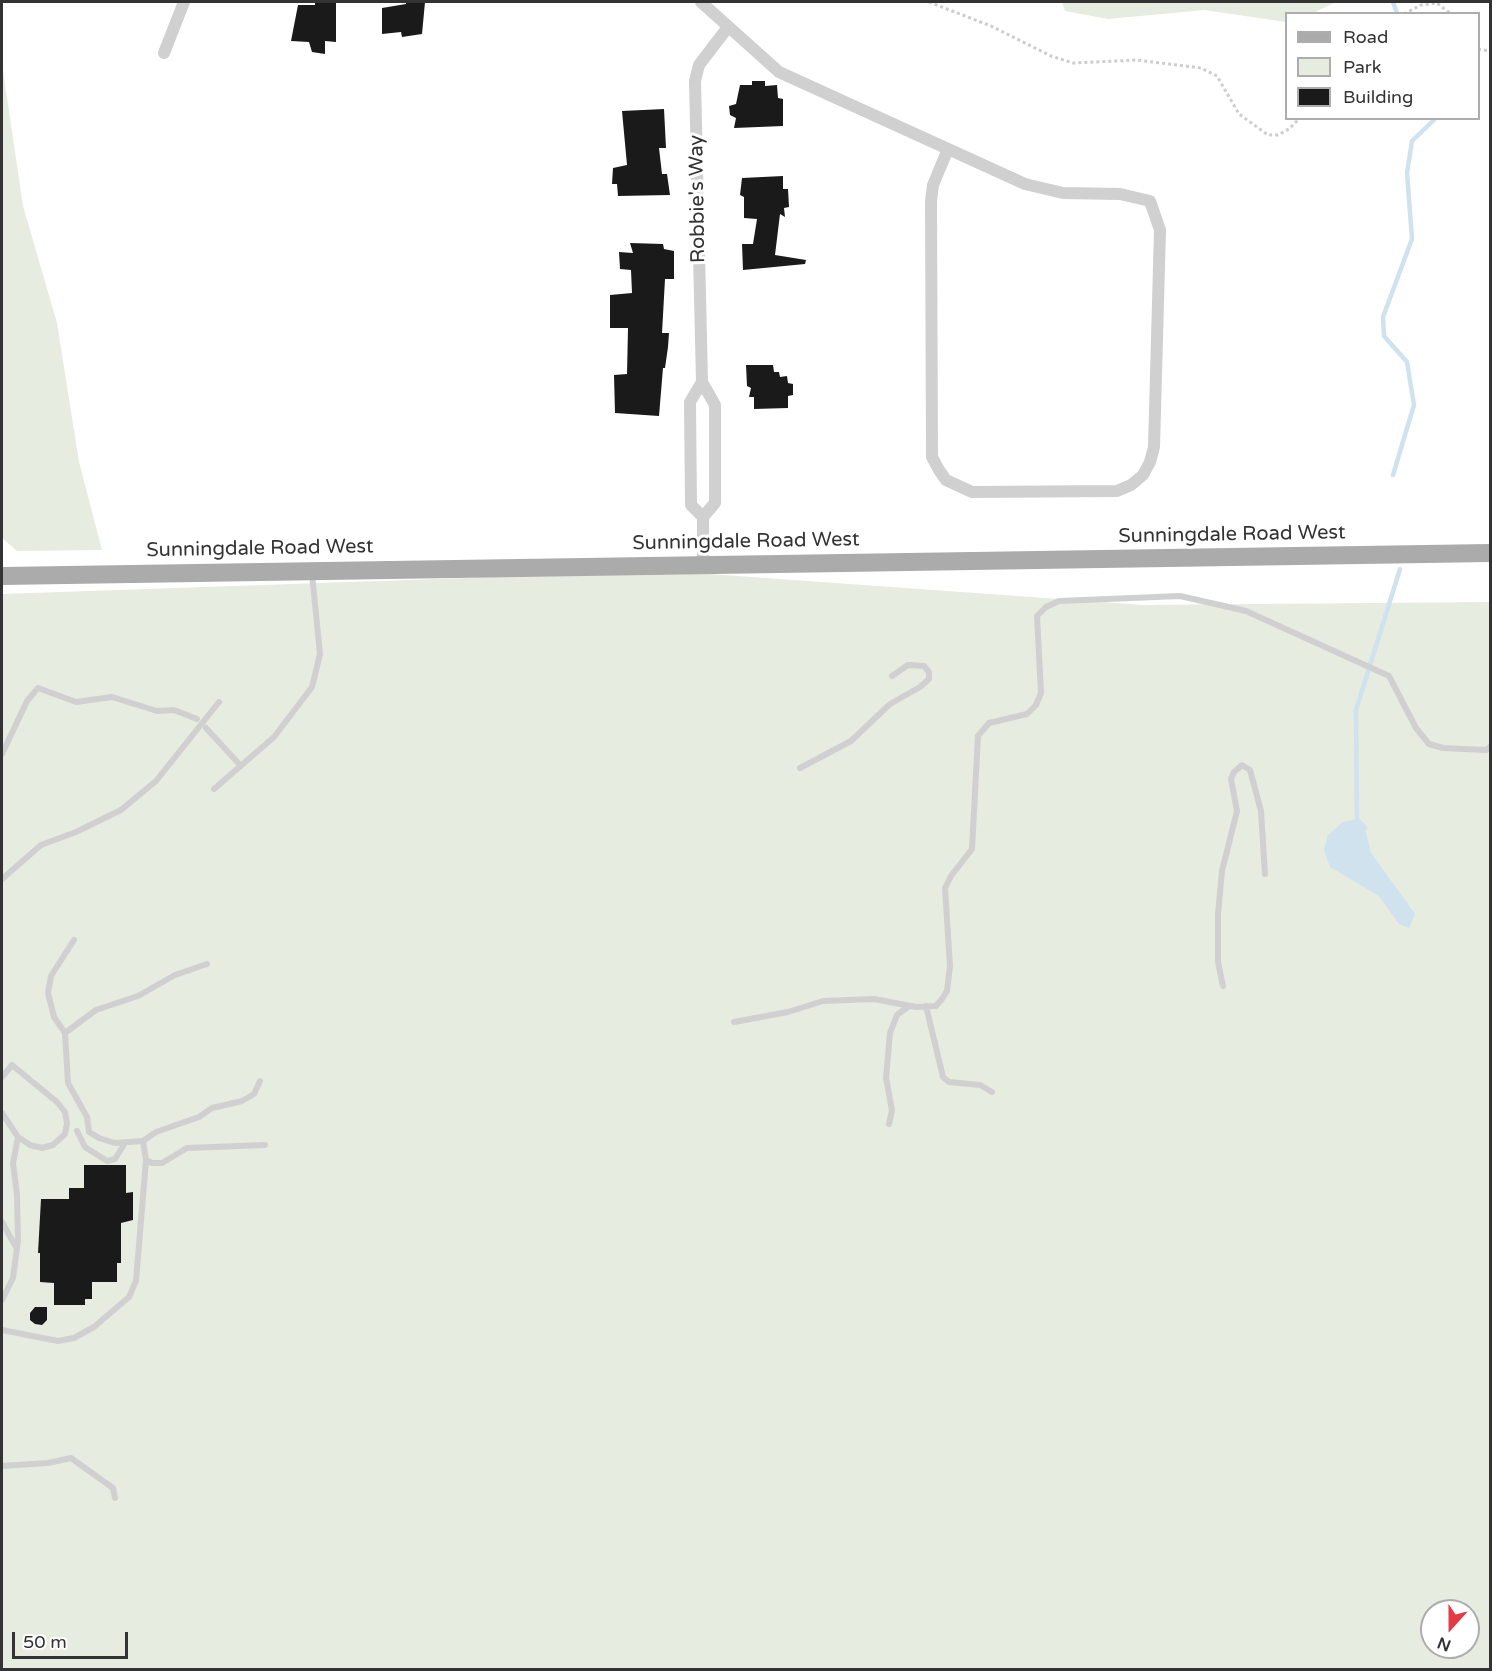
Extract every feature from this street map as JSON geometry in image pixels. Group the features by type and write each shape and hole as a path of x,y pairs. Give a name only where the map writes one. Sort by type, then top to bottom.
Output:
{"main road":[{"name":"Sunningdale Road West","path":"2,576 1491,553"}],"street":[{"path":"164,52 184,2"},
{"path":"701,2 779,72 1037,189 1063,193 1120,194 1150,201 1161,230 1154,447 1146,468 1131,485 1118,491 972,492 946,480 939,470 932,457 931,201 933,185 948,149"},
{"name":"Robbie's Way","path":"703,565 703,517 715,503 715,405 702,382 695,81 699,65 728,27"},
{"name":"Robbie's Way","path":"702,382 690,402 690,413 691,505 703,517"}],"lane":[{"path":"214,789 274,737 312,687 320,654 311,570"},
{"path":"735,1022 788,1012 823,1001 874,999 909,1006 936,1006 946,991 950,966 945,888 972,849 978,736 989,723 1027,714 1036,705 1041,693 1037,616 1059,600 1180,596 1246,611 1389,676 1416,728 1428,744 1443,748 1486,750 1491,747"},
{"path":"800,768 851,741 890,704 920,687 929,679 929,672 924,666 908,665 892,676"},
{"path":"2,754 27,701 38,688 76,702 112,698 158,711 174,710 197,719"},
{"path":"2,879 41,845 76,832 121,810 156,781 219,702"},
{"path":"206,728 241,766"},
{"path":"1224,986 1218,963 1218,914 1222,871 1238,811 1231,779 1234,771 1242,765 1250,770 1261,811 1265,874"},
{"path":"74,940 51,976 48,993 54,1017 65,1033 68,1083 87,1117 89,1132"},
{"path":"65,1033 96,1010 138,996 175,975 207,964"},
{"path":"889,1124 892,1110 886,1078 890,1033 897,1015 909,1006"},
{"path":"926,1006 943,1077 955,1084 980,1085 992,1092"},
{"path":"2,1077 12,1065 57,1102 65,1112 67,1123 65,1134 53,1145 42,1148 30,1145 18,1137 2,1113"},
{"path":"77,1131 89,1132 99,1138 125,1143 143,1141 156,1132 199,1117 212,1108 242,1101 254,1094 260,1081"},
{"path":"67,1123 77,1131 85,1147 107,1161 115,1159 125,1143"},
{"path":"2,1300 13,1278 17,1249 17,1195 13,1163 18,1137"},
{"path":"2,1330 58,1341 74,1338 94,1327 129,1297 136,1281 146,1160 143,1141"},
{"path":"146,1160 162,1163 187,1148 264,1145"},
{"path":"2,1222 17,1249"},
{"path":"2,1466 71,1458 113,1488 115,1498"}],"path":[{"path":"929,2 991,26 1051,56 1073,63 1137,60 1202,68 1217,76 1239,114 1268,135 1278,135 1298,120"},
{"path":"1408,12 1421,5 1437,3 1448,12"}],"green space":[{"path":"1062,2 1336,2 1315,12 1285,12 1285,22 1204,10 1108,19 1065,11"},
{"path":"2,64 23,206 57,323 79,462 102,550 17,551 2,538"},
{"path":"668,571 1143,605 1490,602 1490,1669 2,1669 2,594"}],"water":[{"path":"1357,819 1365,828 1371,853 1415,914 1409,928 1399,924 1379,896 1330,867 1324,850 1328,835 1343,822"}],"building":[{"path":"315,2 336,2 336,42 325,41 325,54 312,52 309,42 291,41 298,5 315,5"},
{"path":"406,2 425,2 422,34 402,37 401,32 382,34 382,8 406,4"},
{"path":"752,81 765,81 765,86 777,85 778,98 783,99 783,126 734,128 736,118 730,115 729,106 736,104 740,85 752,85"},
{"path":"664,109 666,148 659,148 662,174 667,174 670,195 618,196 617,184 612,184 613,168 627,165 622,111"},
{"path":"783,176 783,189 788,189 789,207 784,208 785,217 780,214 775,255 806,260 805,264 743,270 742,244 753,244 757,219 744,218 744,197 740,195 742,178"},
{"path":"630,243 663,244 664,249 674,251 674,279 665,279 662,333 669,333 659,416 615,413 614,375 627,374 628,328 610,328 610,295 632,293 631,270 620,269 619,252 633,253"},
{"path":"746,365 773,365 774,372 779,372 780,377 787,376 788,383 793,384 793,395 788,396 788,408 754,409 754,397 749,397 751,388 747,386"},
{"path":"84,1165 126,1165 126,1193 133,1192 133,1220 121,1223 121,1263 117,1263 117,1282 92,1282 92,1299 85,1299 85,1305 54,1305 54,1283 40,1282 40,1253 38,1253 41,1199 69,1199 69,1188 84,1188"},
{"path":"35,1307 47,1307 47,1320 42,1325 30,1320 30,1313"}],"waterway":[{"path":"1393,2 1397,12"},
{"path":"1393,475 1414,405 1407,362 1384,336 1383,317 1412,239 1407,173 1412,141 1434,120"},
{"path":"1365,828 1357,819 1356,710 1400,569"}]}
